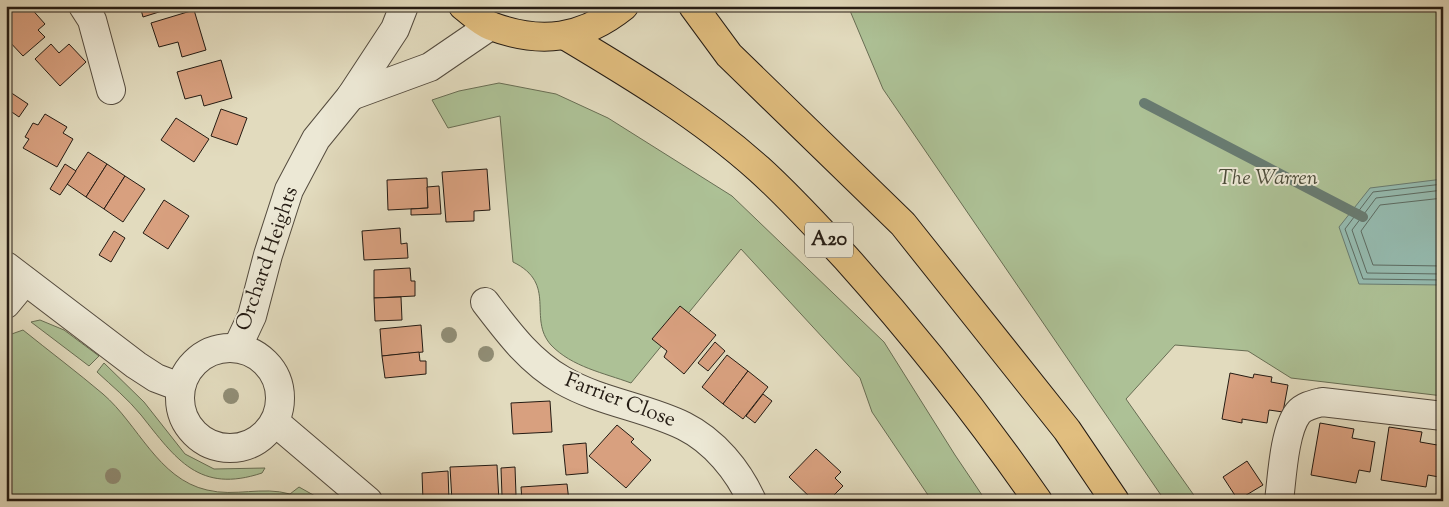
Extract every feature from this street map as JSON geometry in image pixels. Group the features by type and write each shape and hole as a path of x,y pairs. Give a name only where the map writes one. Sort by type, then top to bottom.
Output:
{"main road":[{"path":"463,6 490,26 540,38 566,36 605,22 624,6"},
{"path":"693,6 729,55 903,224 1066,430 1115,501"},
{"name":"A20","path":"566,36 653,89 716,135 758,169 803,212 924,347 1038,501"}],"street":[{"path":"83,6 92,20 111,90"},
{"name":"Orchard Heights","path":"237,348 252,316 268,255 289,190 316,139 351,96 395,29 404,6"},
{"path":"351,96 430,67 490,26"},
{"path":"6,304 16,274 136,365 156,378 180,387"},
{"name":"Farrier Close","path":"486,302 509,335 537,364 563,381 604,400 684,426 723,455 745,486 752,501"},
{"path":"237,348 261,358 276,376 281,398 275,422 259,440 231,450 204,442 189,430 179,409 180,387 187,370 203,356 219,349 237,348"},
{"path":"1279,501 1290,431 1298,413 1310,405 1322,402 1443,416"},
{"path":"275,422 368,501"}],"green space":[{"name":"The Warren","path":"848,6 1443,6 1443,396 1291,378 1248,351 1175,345 1126,399 1198,501 1165,501 883,89"},
{"path":"499,83 556,94 608,118 732,196 884,342 986,501 932,501 872,412 860,378 741,249 631,383 578,364 559,353 544,335 535,280 527,271 513,262 500,116 448,128 432,100 459,91"},
{"path":"40,320 64,330 99,356 89,366 31,322"},
{"path":"23,330 103,394 116,406 162,463 175,475 190,484 217,492 269,491 290,494 299,487 324,501 6,501 6,336"},
{"path":"104,363 144,402 185,454 214,469 265,468 262,473 240,478 221,479 205,475 191,468 166,446 131,404 97,372"}],"water":[{"path":"1443,179 1443,285 1359,284 1339,227 1370,188"}],"building":[{"path":"26,6 29,6 45,24 38,30 45,37 23,56 6,38 6,16 16,8 20,12"},
{"path":"140,6 178,6 143,17"},
{"path":"194,10 206,50 182,57 178,42 159,47 151,23"},
{"path":"51,44 59,53 69,44 86,62 60,86 35,59"},
{"path":"221,60 232,98 204,106 201,95 185,99 177,72"},
{"path":"7,90 28,104 19,117 6,108"},
{"path":"221,109 247,118 237,145 211,136"},
{"path":"45,114 67,127 63,133 73,139 57,167 23,148 29,139 25,137 33,123 38,125"},
{"path":"176,118 209,139 194,162 161,140"},
{"path":"88,152 107,164 86,197 67,184"},
{"path":"65,164 76,171 60,195 50,189"},
{"path":"107,164 125,176 104,209 86,197"},
{"path":"487,169 490,210 474,211 474,221 446,222 442,172"},
{"path":"125,176 145,189 123,222 104,209"},
{"path":"427,178 428,208 388,210 387,180"},
{"path":"439,186 441,214 411,215 411,209 428,208 427,187"},
{"path":"164,200 189,216 168,249 143,233"},
{"path":"400,228 401,244 407,243 408,258 364,260 362,231"},
{"path":"114,231 125,238 111,262 99,255"},
{"path":"410,268 411,281 415,281 415,296 374,298 374,270"},
{"path":"401,297 402,320 375,321 374,298"},
{"path":"680,306 716,335 684,374 664,357 667,351 652,339"},
{"path":"421,325 423,352 382,356 380,329"},
{"path":"715,342 725,351 708,371 698,363"},
{"path":"419,352 420,361 426,361 426,374 385,378 382,356"},
{"path":"727,355 748,371 723,404 702,387"},
{"path":"748,371 768,387 743,419 723,404"},
{"path":"1230,373 1253,378 1254,374 1272,377 1271,382 1288,385 1283,412 1269,410 1267,423 1242,419 1242,423 1222,419"},
{"path":"763,394 772,401 755,423 746,416"},
{"path":"550,401 552,432 513,434 511,403"},
{"path":"1320,423 1354,429 1352,438 1375,442 1370,472 1359,470 1356,483 1311,475"},
{"path":"617,425 634,439 631,442 651,460 626,488 589,456"},
{"path":"1389,427 1422,432 1420,442 1443,446 1439,477 1428,475 1426,487 1381,480"},
{"path":"586,443 588,473 566,475 563,445"},
{"path":"816,449 841,472 835,478 843,486 828,501 814,501 789,477"},
{"path":"1247,461 1263,485 1238,500 1223,477"},
{"path":"497,465 499,501 452,501 450,467"},
{"path":"515,467 516,495 502,496 501,468"},
{"path":"448,471 449,500 423,501 422,473"},
{"path":"567,484 569,501 522,501 521,487"}],"waterway":[{"path":"1144,103 1363,217"}]}
